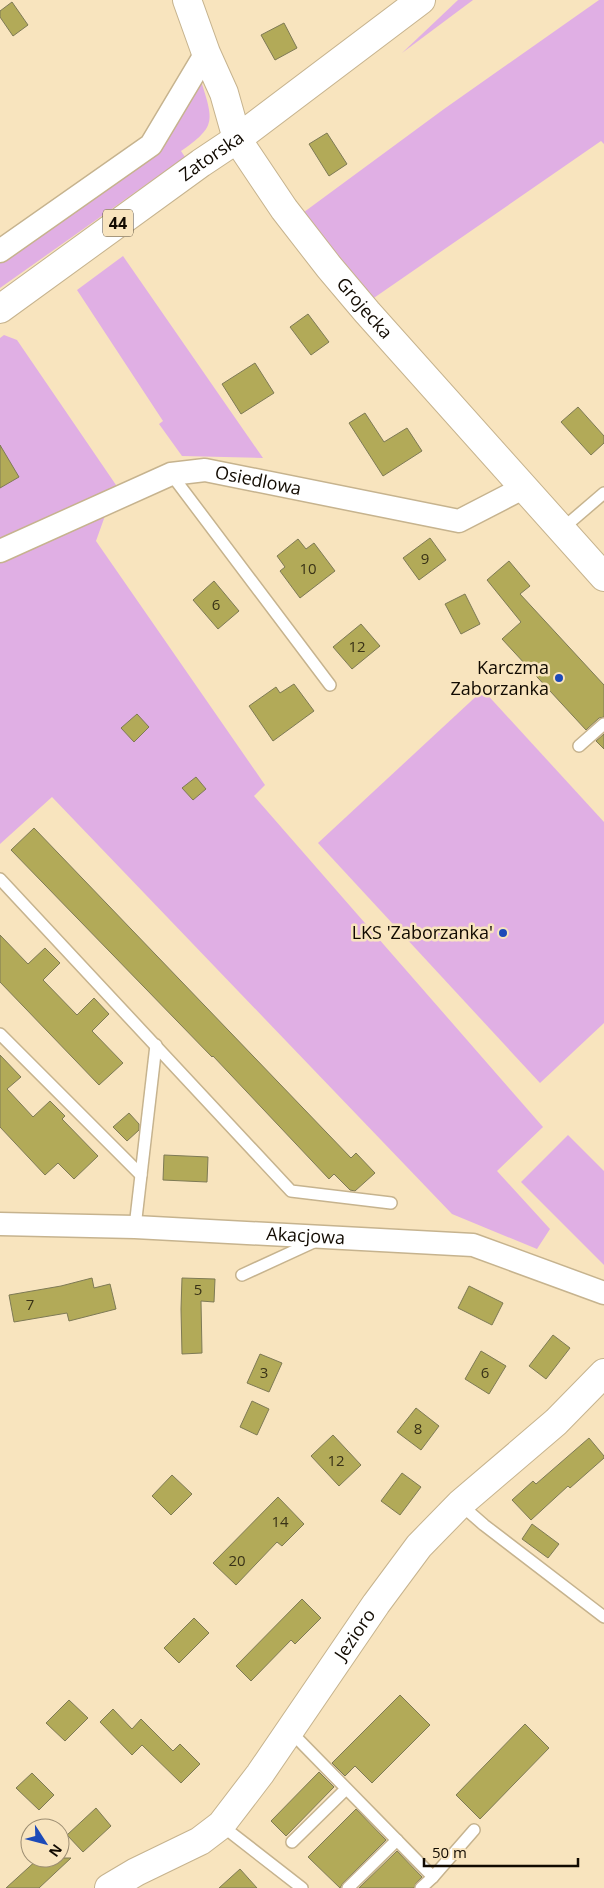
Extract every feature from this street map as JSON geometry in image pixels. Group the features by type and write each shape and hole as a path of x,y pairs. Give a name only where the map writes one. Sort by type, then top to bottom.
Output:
{"street":[{"name":"Grojecka","path":"187,0 206,53 224,93 237,139 284,209 328,267 604,577"},
{"name":"Zatorska","path":"0,309 188,172 237,139 421,0"},
{"path":"0,251 151,145 206,53"},
{"name":"Osiedlowa","path":"0,551 171,474 205,470 459,521 523,488"},
{"name":"Akacjowa","path":"0,1224 135,1227 473,1245 604,1293"},
{"name":"Jezioro","path":"109,1888 136,1872 200,1840 221,1824 260,1774 376,1604 419,1546 460,1504 556,1422 604,1373"}],"lane":[{"path":"171,474 330,685"},
{"path":"562,529 604,493"},
{"path":"579,746 604,724"},
{"path":"0,879 291,1191 391,1202"},
{"path":"0,1034 141,1175"},
{"path":"135,1227 156,1045"},
{"path":"242,1275 328,1236"},
{"path":"460,1504 484,1525 604,1617"},
{"path":"289,1730 433,1876"},
{"path":"292,1842 346,1789"},
{"path":"221,1824 302,1888"},
{"path":"421,1888 474,1830"},
{"path":"348,1888 397,1840"}],"shaded area":[{"path":"458,0 473,0 402,53"},
{"path":"599,0 604,0 604,144 601,141 368,302 300,215 444,109"},
{"path":"202,84 209,107 209,123 200,136 181,151 185,157 0,288 0,260 164,143 195,85"},
{"path":"123,256 263,458 182,456 159,424 163,421 77,290"},
{"path":"4,335 17,340 116,485 96,541 265,785 254,796 543,1127 497,1171 550,1229 537,1249 452,1214 52,797 0,844 0,338"},
{"name":"LKS 'Zaborzanka'","path":"483,690 604,822 604,1023 540,1083 318,843"},
{"path":"568,1135 604,1171 604,1265 521,1182"}],"building":[{"path":"12,2 28,25 13,36 0,17 0,11"},
{"path":"284,23 297,48 275,60 261,35"},
{"path":"327,133 347,164 329,176 309,144"},
{"path":"308,314 329,342 311,355 290,327"},
{"path":"255,363 274,393 241,414 222,384"},
{"path":"578,407 604,436 604,443 591,455 561,422"},
{"path":"365,413 384,442 407,428 422,451 383,476 349,423"},
{"path":"0,445 19,477 0,488"},
{"path":"430,538 446,560 419,580 403,558"},
{"path":"298,539 306,549 314,543 335,571 300,598 280,571 285,567 277,556"},
{"path":"509,561 530,586 520,594 604,685 604,717 599,718 586,730 502,639 521,622 487,580"},
{"path":"214,581 239,611 218,629 193,600"},
{"path":"465,594 480,624 461,634 445,604"},
{"path":"361,624 380,646 352,669 333,647"},
{"path":"294,684 314,711 273,741 249,706 276,687 280,693"},
{"path":"137,714 149,727 134,742 121,728"},
{"path":"604,734 604,749 596,741"},
{"path":"196,777 206,789 193,800 182,788"},
{"path":"34,828 351,1158 356,1153 375,1173 355,1191 350,1190 334,1174 329,1179 213,1056 11,850"},
{"path":"0,935 28,964 45,948 60,963 43,980 77,1015 94,998 109,1014 92,1031 123,1063 99,1085 0,982"},
{"path":"0,1055 21,1077 7,1089 33,1117 50,1101 65,1116 62,1119 98,1156 74,1179 58,1163 45,1175 0,1127"},
{"path":"129,1113 139,1124 139,1130 127,1141 113,1127"},
{"path":"164,1155 208,1157 207,1182 163,1180"},
{"path":"92,1278 94,1288 110,1284 116,1309 69,1321 67,1313 14,1322 9,1295 61,1286"},
{"path":"182,1278 215,1279 214,1302 201,1301 202,1353 182,1354"},
{"path":"469,1286 503,1303 492,1325 458,1308"},
{"path":"553,1335 570,1348 546,1379 529,1366"},
{"path":"481,1351 506,1366 489,1394 465,1379"},
{"path":"260,1354 282,1363 269,1392 247,1383"},
{"path":"252,1401 269,1409 257,1435 240,1427"},
{"path":"416,1408 439,1426 421,1450 397,1432"},
{"path":"333,1435 361,1465 339,1486 311,1456"},
{"path":"589,1438 604,1458 570,1488 568,1486 531,1520 512,1500 533,1481 536,1484"},
{"path":"402,1473 421,1487 400,1515 381,1501"},
{"path":"172,1475 192,1494 171,1515 152,1496"},
{"path":"278,1497 304,1524 282,1546 277,1542 236,1585 213,1563"},
{"path":"532,1524 559,1544 548,1558 522,1539"},
{"path":"302,1599 321,1618 295,1644 291,1640 251,1681 236,1666"},
{"path":"194,1618 209,1633 179,1663 164,1648"},
{"path":"400,1695 430,1725 372,1783 355,1766 345,1776 332,1763"},
{"path":"69,1700 88,1718 65,1741 46,1723"},
{"path":"113,1709 132,1729 141,1719 173,1751 180,1744 200,1764 181,1783 142,1745 132,1755 100,1722"},
{"path":"525,1724 549,1748 480,1819 456,1795"},
{"path":"319,1772 334,1787 286,1836 271,1821"},
{"path":"32,1773 54,1795 39,1810 16,1788"},
{"path":"96,1808 111,1826 83,1852 70,1838 70,1832"},
{"path":"356,1809 386,1840 340,1888 308,1857"},
{"path":"397,1851 422,1877 414,1888 359,1888"},
{"path":"28,1868 60,1868 39,1888 6,1888"},
{"path":"240,1869 257,1888 219,1888"}],"place":[{"name":"Karczma Zaborzanka","path":"559,678"},
{"name":"LKS 'Zaborzanka'","path":"503,933"}]}
